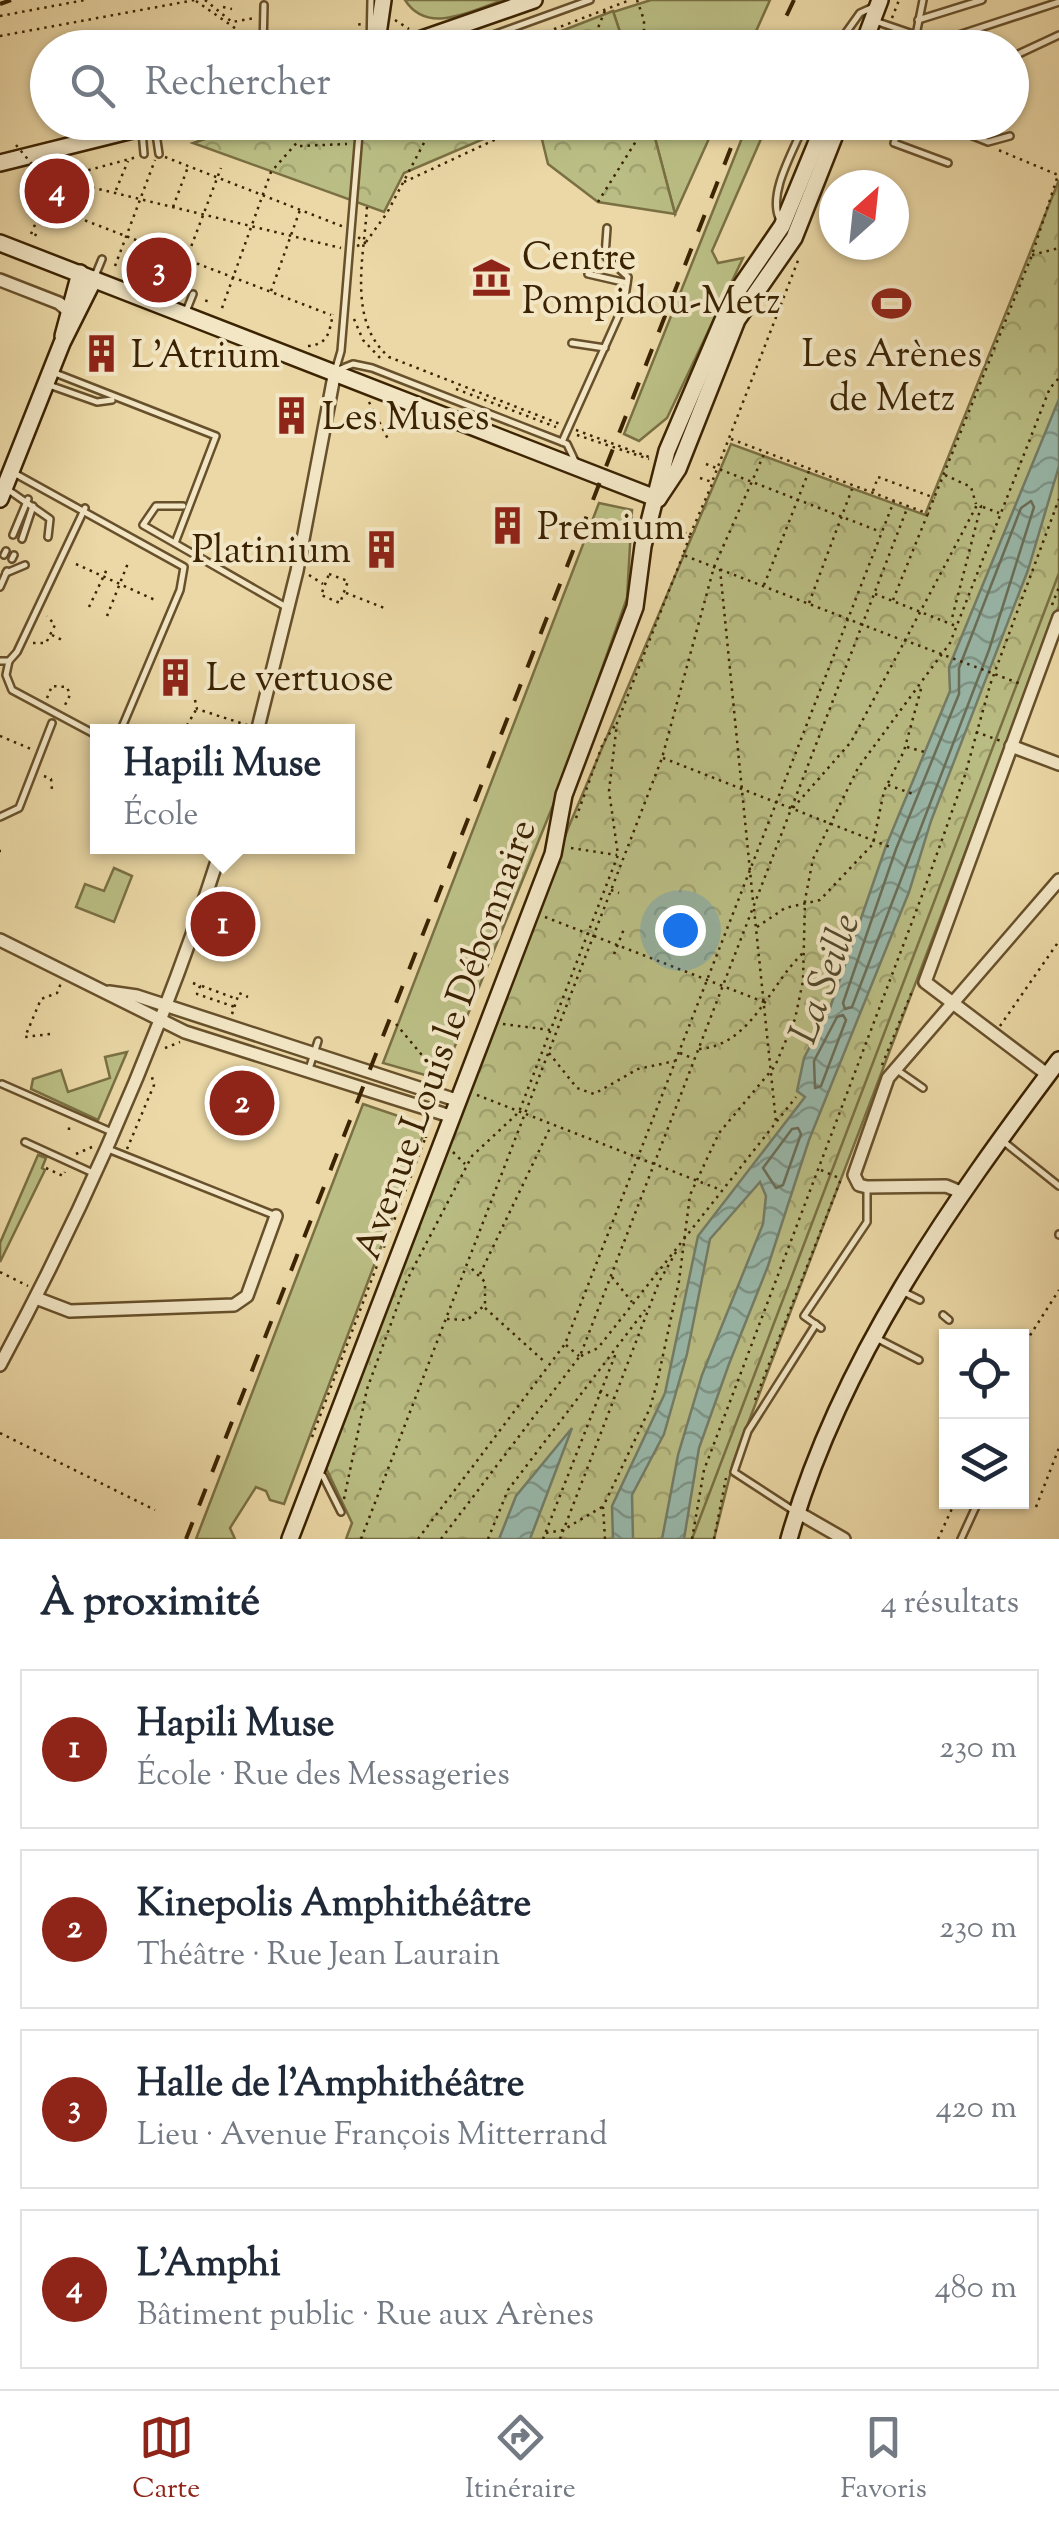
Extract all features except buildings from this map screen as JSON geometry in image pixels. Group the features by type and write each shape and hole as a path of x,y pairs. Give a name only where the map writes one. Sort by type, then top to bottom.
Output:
{"street":[{"path":"377,30 384,0"},
{"path":"448,30 534,0"},
{"path":"0,163 96,140"},
{"name":"Avenue Louis le Débonnaire","path":"290,1539 432,1142 450,1116 557,843 564,795 634,611 643,546 658,499 659,476 693,382 732,300 782,226 818,140"},
{"name":"Avenue Louis le Débonnaire","path":"658,499 678,469 736,320 794,238 833,140"},
{"path":"0,243 94,269 189,303 335,371 658,499"},
{"path":"2,493 72,314 94,269"},
{"path":"0,280 72,314"},
{"path":"259,724 288,608 335,371"},
{"path":"1048,1075 924,982 1055,614"},
{"path":"1007,744 1059,764"},
{"path":"0,1365 32,1292 115,1133 167,1008 219,854"},
{"path":"963,1193 946,1186 859,1186 848,1177 895,1069 1059,880"},
{"path":"0,940 185,1032 450,1116"},
{"path":"109,992 137,996 456,1100"},
{"path":"789,1539 811,1471 900,1289 963,1193 1059,1060"},
{"path":"32,1292 70,1311 234,1305 246,1296 276,1216"},
{"path":"797,1512 844,1539"}],"lane":[{"path":"371,0 372,30"},
{"path":"506,30 590,0"},
{"path":"917,30 923,0"},
{"path":"918,20 982,0"},
{"path":"974,30 1059,2"},
{"path":"262,30 264,5"},
{"path":"848,30 860,14 877,8 910,30"},
{"path":"1029,49 1059,36"},
{"path":"144,154 149,140"},
{"path":"156,140 158,155"},
{"path":"335,371 341,351 358,140"},
{"path":"782,226 775,208 798,140"},
{"path":"895,140 894,143 948,163"},
{"path":"988,140 999,140"},
{"path":"562,442 624,304 628,277 605,256 608,228"},
{"path":"588,274 627,283"},
{"path":"572,343 605,348"},
{"path":"335,371 352,364 372,368 562,442 578,468"},
{"path":"49,378 98,402 112,400"},
{"path":"49,378 216,436 175,543"},
{"path":"11,472 85,508 184,566 180,590 123,724"},
{"path":"2,493 28,499 50,518 48,537"},
{"path":"13,534 28,499"},
{"path":"22,539 33,506"},
{"path":"184,506 156,506 143,525 288,608"},
{"path":"85,508 6,676 12,690 90,732"},
{"path":"0,587 6,572 25,565"},
{"path":"0,661 10,661"},
{"path":"0,817 19,808 52,724"},
{"path":"309,1069 318,1041"},
{"path":"895,1069 924,1088"},
{"path":"2,1084 115,1133"},
{"path":"1002,1140 1059,1186"},
{"path":"24,1142 96,1175"},
{"path":"108,1149 276,1216"},
{"path":"797,1512 734,1472 748,1431 818,1326 804,1316 867,1222 867,1187"},
{"path":"900,1289 920,1300"},
{"path":"876,1338 918,1360"},
{"path":"316,1474 323,1476 341,1512"},
{"path":"961,1539 975,1509"}],"path":[{"path":"0,16 84,0"},
{"path":"143,0 145,11"},
{"path":"35,30 195,0 239,30"},
{"path":"205,0 228,22"},
{"path":"551,30 630,0"},
{"path":"637,0 644,30"},
{"path":"222,7 232,9"},
{"path":"597,30 606,8"},
{"path":"359,30 361,11"},
{"path":"228,22 256,18"},
{"path":"0,36 30,31"},
{"path":"11,140 71,215 330,315"},
{"path":"222,308 271,172 302,140"},
{"path":"42,176 349,250 365,243 426,140"},
{"path":"404,182 494,140"},
{"path":"598,202 637,140"},
{"path":"894,600 1032,255 1058,175 997,151 994,142"},
{"path":"298,146 358,144"},
{"path":"52,180 158,155 351,229 365,243"},
{"path":"115,266 158,155"},
{"path":"115,193 128,159"},
{"path":"172,208 188,166"},
{"path":"186,260 221,168"},
{"path":"313,215 317,204"},
{"path":"366,207 362,310 375,346 389,356 645,461 650,458"},
{"path":"270,292 300,210"},
{"path":"16,233 34,235 40,212"},
{"path":"1032,255 1059,248"},
{"path":"572,830 602,743 616,723 802,251"},
{"path":"94,269 130,278"},
{"path":"189,303 224,314"},
{"path":"308,346 320,345 329,336 333,314 352,311 363,340 385,363 568,429"},
{"path":"605,1539 603,1507 650,1408 684,1219 696,1180 719,1133 770,1072 796,1019 811,866 858,768 923,684 957,628 1050,388 1059,378"},
{"path":"364,391 389,441"},
{"path":"730,439 929,514"},
{"path":"361,1539 467,1265 550,1030 662,758 714,567 765,452"},
{"path":"624,464 629,453"},
{"path":"706,464 882,532"},
{"path":"764,586 810,469"},
{"path":"945,476 971,487 979,506 951,622"},
{"path":"872,492 878,477 935,498"},
{"path":"700,478 712,482"},
{"path":"808,604 854,486"},
{"path":"692,1539 704,1470 966,776 976,732 1059,499"},
{"path":"418,1539 564,1344 894,501"},
{"path":"441,1539 580,1356 908,506"},
{"path":"979,506 1000,514"},
{"path":"792,809 842,754 979,506"},
{"path":"662,524 690,536"},
{"path":"683,555 1021,684"},
{"path":"76,564 155,600"},
{"path":"107,616 128,564"},
{"path":"720,569 776,1122"},
{"path":"89,607 107,570"},
{"path":"329,574 348,582 344,592 340,602 321,595 329,574"},
{"path":"1055,614 1059,587"},
{"path":"344,592 387,609"},
{"path":"874,594 951,622 957,628"},
{"path":"24,638 40,646 50,634 52,618 36,610"},
{"path":"50,634 64,641"},
{"path":"828,672 842,677"},
{"path":"42,708 52,686 64,684 70,695 60,717"},
{"path":"756,928 780,910 820,900 874,840 887,784 906,746 923,684"},
{"path":"188,724 197,709 194,700"},
{"path":"197,709 241,724"},
{"path":"616,723 609,791 621,855"},
{"path":"976,732 1007,744"},
{"path":"0,736 40,753"},
{"path":"800,742 815,748"},
{"path":"906,746 928,753"},
{"path":"662,758 890,847"},
{"path":"33,771 51,778 52,790"},
{"path":"887,784 913,794"},
{"path":"565,847 621,855"},
{"path":"608,889 619,893"},
{"path":"540,915 764,1002"},
{"path":"614,954 624,929"},
{"path":"726,931 741,936"},
{"path":"341,1512 367,1388 417,1256 472,1156 522,1114 590,934"},
{"path":"995,1034 1059,941"},
{"path":"698,1049 728,1042 805,951"},
{"path":"50,1034 25,1037 41,999 57,993 62,982"},
{"path":"193,983 238,999"},
{"path":"200,986 197,994 235,1008"},
{"path":"212,999 215,991"},
{"path":"232,1016 239,994 248,997"},
{"path":"498,1023 556,1031"},
{"path":"396,1024 421,1054 451,1066"},
{"path":"162,1047 169,1049 182,1042 185,1032"},
{"path":"548,1051 568,1079 594,1094 638,1069 676,1060"},
{"path":"679,1052 694,1059"},
{"path":"125,1156 154,1085"},
{"path":"474,1094 722,1190"},
{"path":"580,1356 598,1348 796,1097"},
{"path":"311,1440 432,1142 427,1126 416,1116"},
{"path":"653,1118 668,1124"},
{"path":"480,1274 552,1125"},
{"path":"752,1408 848,1177 820,1170"},
{"path":"620,1202 635,1207"},
{"path":"560,1539 649,1305 679,1246"},
{"path":"446,1319 467,1320 484,1307 487,1292 480,1274 467,1265"},
{"path":"0,1272 32,1292"},
{"path":"609,1274 632,1303"},
{"path":"1029,1337 1059,1290"},
{"path":"488,1539 508,1490 649,1305"},
{"path":"484,1307 549,1365"},
{"path":"564,1344 580,1356"},
{"path":"544,1539 618,1347"},
{"path":"600,1392 615,1398"},
{"path":"0,1434 154,1510"},
{"path":"1036,1507 1059,1448"},
{"path":"572,1464 587,1470"},
{"path":"714,1539 727,1475"},
{"path":"546,1533 564,1530 603,1507"},
{"path":"938,1539 952,1509"}],"green space":[{"path":"405,0 504,0 438,18 415,11"},
{"path":"651,0 770,0 757,30 619,30 613,12"},
{"path":"613,11 619,30 564,30"},
{"path":"481,140 404,173 384,212 193,143"},
{"path":"542,140 655,140 675,214 598,202 548,164"},
{"path":"655,140 708,140 675,214"},
{"path":"741,140 761,140 712,251 718,263 743,258 667,418 639,441 624,434"},
{"path":"1059,180 1059,573 692,1539 346,1539 352,1523 326,1468 569,826 731,444 925,515"},
{"path":"1059,447 1059,606 733,1463 714,1539 676,1539"},
{"path":"599,503 632,510 627,598 556,798 444,1073 432,1077 383,1063"},
{"path":"114,868 132,876 114,922 76,907 85,884 104,891"},
{"path":"127,1052 98,1120 31,1089 33,1079 61,1070 68,1092 110,1078 105,1057"},
{"path":"363,1104 419,1123 424,1133 284,1504 270,1500 266,1491 256,1487 230,1528 235,1539 196,1539"},
{"path":"38,1155 46,1158 42,1168 45,1170 0,1262 0,1243"}],"water":[{"path":"1059,399 1059,466 1028,570 931,821 909,892 809,1140 768,1266 699,1448 684,1539 662,1539 678,1455 702,1375 763,1224 766,1196 760,1182 710,1239 687,1354 664,1434 632,1495 633,1539 613,1539 612,1506 665,1393 698,1236 805,1097 797,1091 804,1058 830,1008 886,846 950,691 949,667"},
{"path":"572,1428 530,1539 499,1539 516,1496"}],"railway":[{"path":"0,4 11,0"},
{"path":"780,30 794,0"},
{"path":"186,1539 734,140"}],"place":[{"name":"L'Amphi","path":"57,191"},
{"name":"Halle de l'Amphithéâtre","path":"159,270"},
{"name":"Centre Pompidou-Metz","path":"492,278"},
{"name":"Les Arènes de Metz","path":"892,304"},
{"name":"L'Atrium","path":"101,354"},
{"name":"Les Muses","path":"292,416"},
{"name":"Premium","path":"507,526"},
{"name":"Platinium","path":"381,549"},
{"name":"Le vertuose","path":"176,677"},
{"name":"Hapili Muse","path":"223,924"},
{"name":"Kinepolis Amphithéâtre","path":"242,1103"}],"water label":[{"name":"La Seille","path":"823,978"}]}
